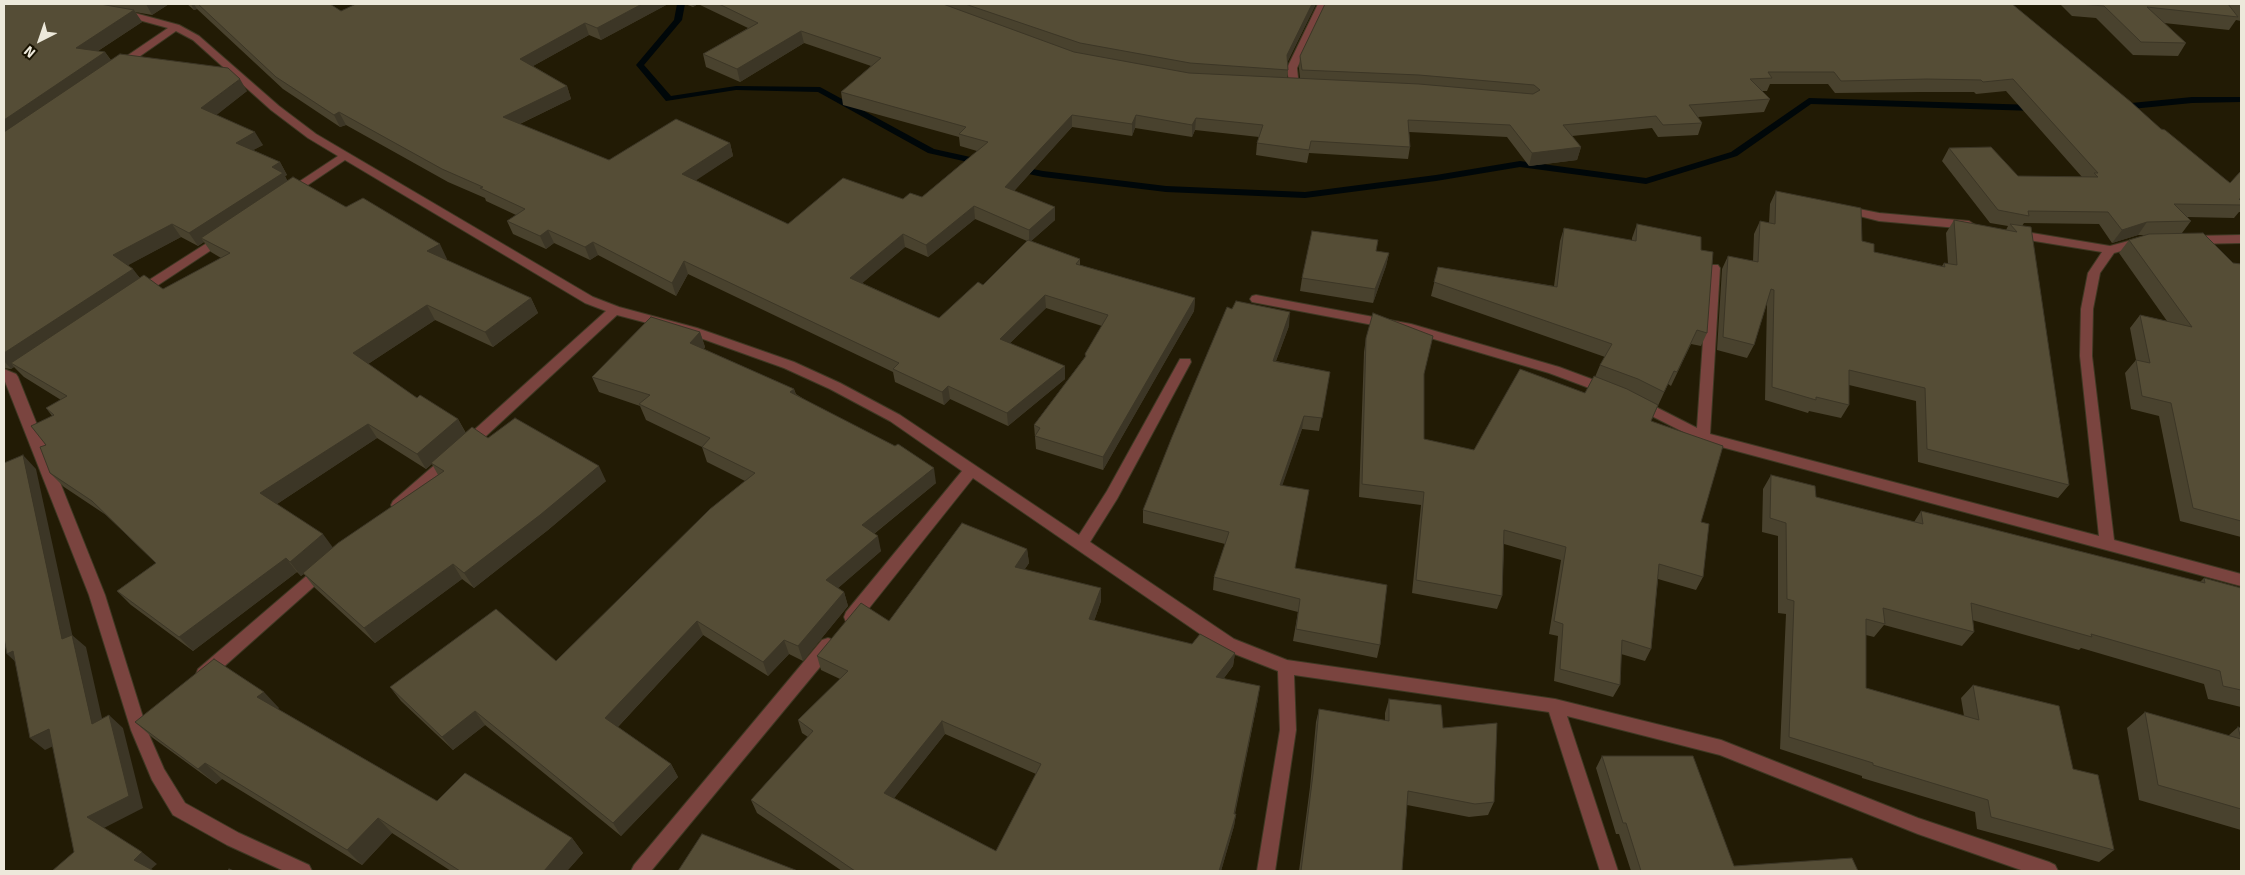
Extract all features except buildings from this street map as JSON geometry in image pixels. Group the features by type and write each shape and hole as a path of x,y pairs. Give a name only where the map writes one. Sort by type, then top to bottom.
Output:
{"street":[{"path":"1294,87 1292,68 1323,4"},
{"path":"110,10 144,17 176,27 196,38 275,108 312,136 589,300 615,310 693,331 797,369 835,386 895,418 972,469 1080,546 1228,644 1286,668 1555,706 1721,748 1918,826 2049,871"},
{"path":"110,72 176,27"},
{"path":"281,198 346,155"},
{"path":"1835,207 1880,217 1978,227"},
{"path":"126,301 232,231"},
{"path":"2004,232 2110,250 2138,241 2157,240"},
{"path":"2176,240 2241,239"},
{"path":"2107,545 2086,356 2087,309 2094,273 2110,250"},
{"path":"1702,437 1714,268"},
{"path":"1256,300 1410,328 1554,370 1623,396 1702,437 2241,580"},
{"path":"386,516 615,310"},
{"path":"1080,546 1112,495 1185,362"},
{"path":"11,374 56,495 97,596 139,730 158,774 179,809 233,839 303,871"},
{"path":"640,871 841,630 972,469"},
{"path":"192,685 333,561"},
{"path":"1266,871 1288,730 1286,668"},
{"path":"1555,706 1609,871"},
{"path":"139,730 154,717"}],"waterway":[{"path":"681,4 678,20 640,65 669,99 736,88 820,90 931,151 981,162"},
{"path":"2121,107 2192,100 2241,100"},
{"path":"1017,169 1166,189 1305,195 1436,178 1520,164 1646,181 1734,154 1809,101 2035,108"}]}
